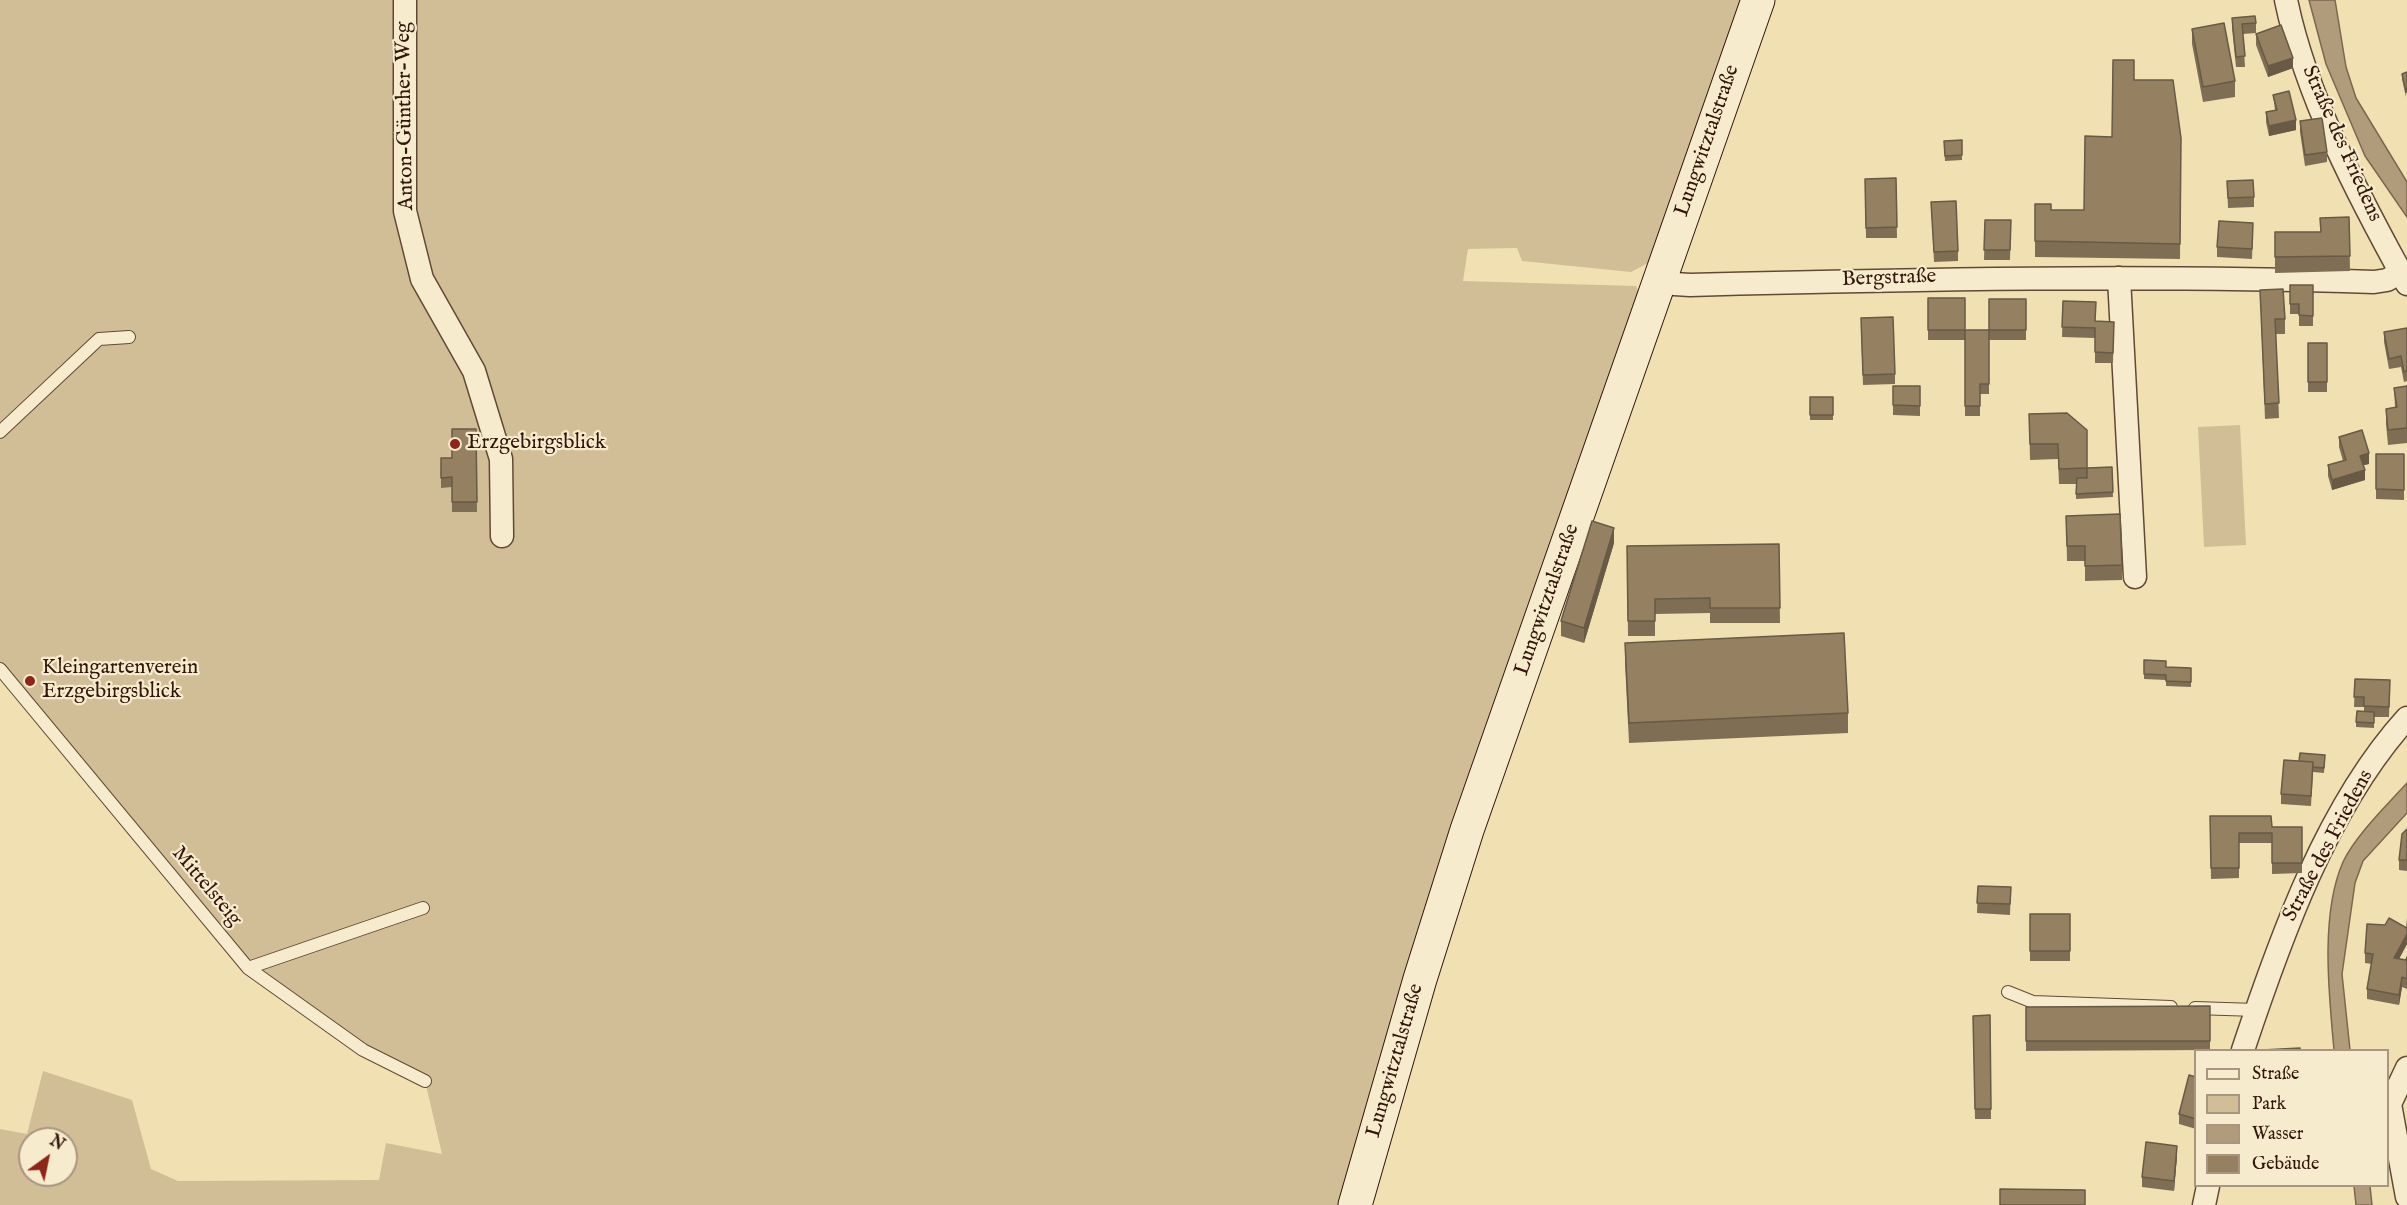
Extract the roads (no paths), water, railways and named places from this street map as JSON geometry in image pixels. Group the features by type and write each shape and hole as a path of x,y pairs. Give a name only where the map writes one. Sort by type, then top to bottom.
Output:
{"main road":[{"name":"Lungwitztalstraße","path":"1355,1205 1420,979 1467,830 1758,0"}],"street":[{"name":"Anton-Günther-Weg","path":"405,0 405,211 422,279 474,371 501,459 502,536"},
{"name":"Straße des Friedens","path":"2286,0 2304,67 2326,122 2404,278"},
{"name":"Bergstraße","path":"1659,283 1690,285 1947,278 2374,282 2404,278"},
{"path":"2119,278 2135,577"},
{"name":"Straße des Friedens","path":"2243,1049 2256,1010 2307,880 2343,810 2370,766 2407,718"},
{"path":"2407,1068 2390,1104 2407,1197"},
{"path":"2204,1205 2208,1187"}],"lane":[{"path":"0,432 99,339 129,337"},
{"name":"Mittelsteig","path":"0,669 248,968 363,1050 425,1081"},
{"path":"248,968 423,908"},
{"path":"2008,992 2033,1002 2256,1010"}],"water":[{"path":"2309,0 2335,0 2346,67 2356,98 2407,182 2407,217 2365,156 2326,64"},
{"path":"2407,783 2407,813 2363,861 2355,883 2342,974 2350,1049 2334,1049 2328,955 2331,906 2343,862 2372,821"},
{"path":"2354,1187 2370,1187 2372,1205 2356,1205"}],"place":[{"name":"Erzgebirgsblick","path":"455,444"},
{"name":"Kleingartenverein Erzgebirgsblick","path":"30,681"}]}
